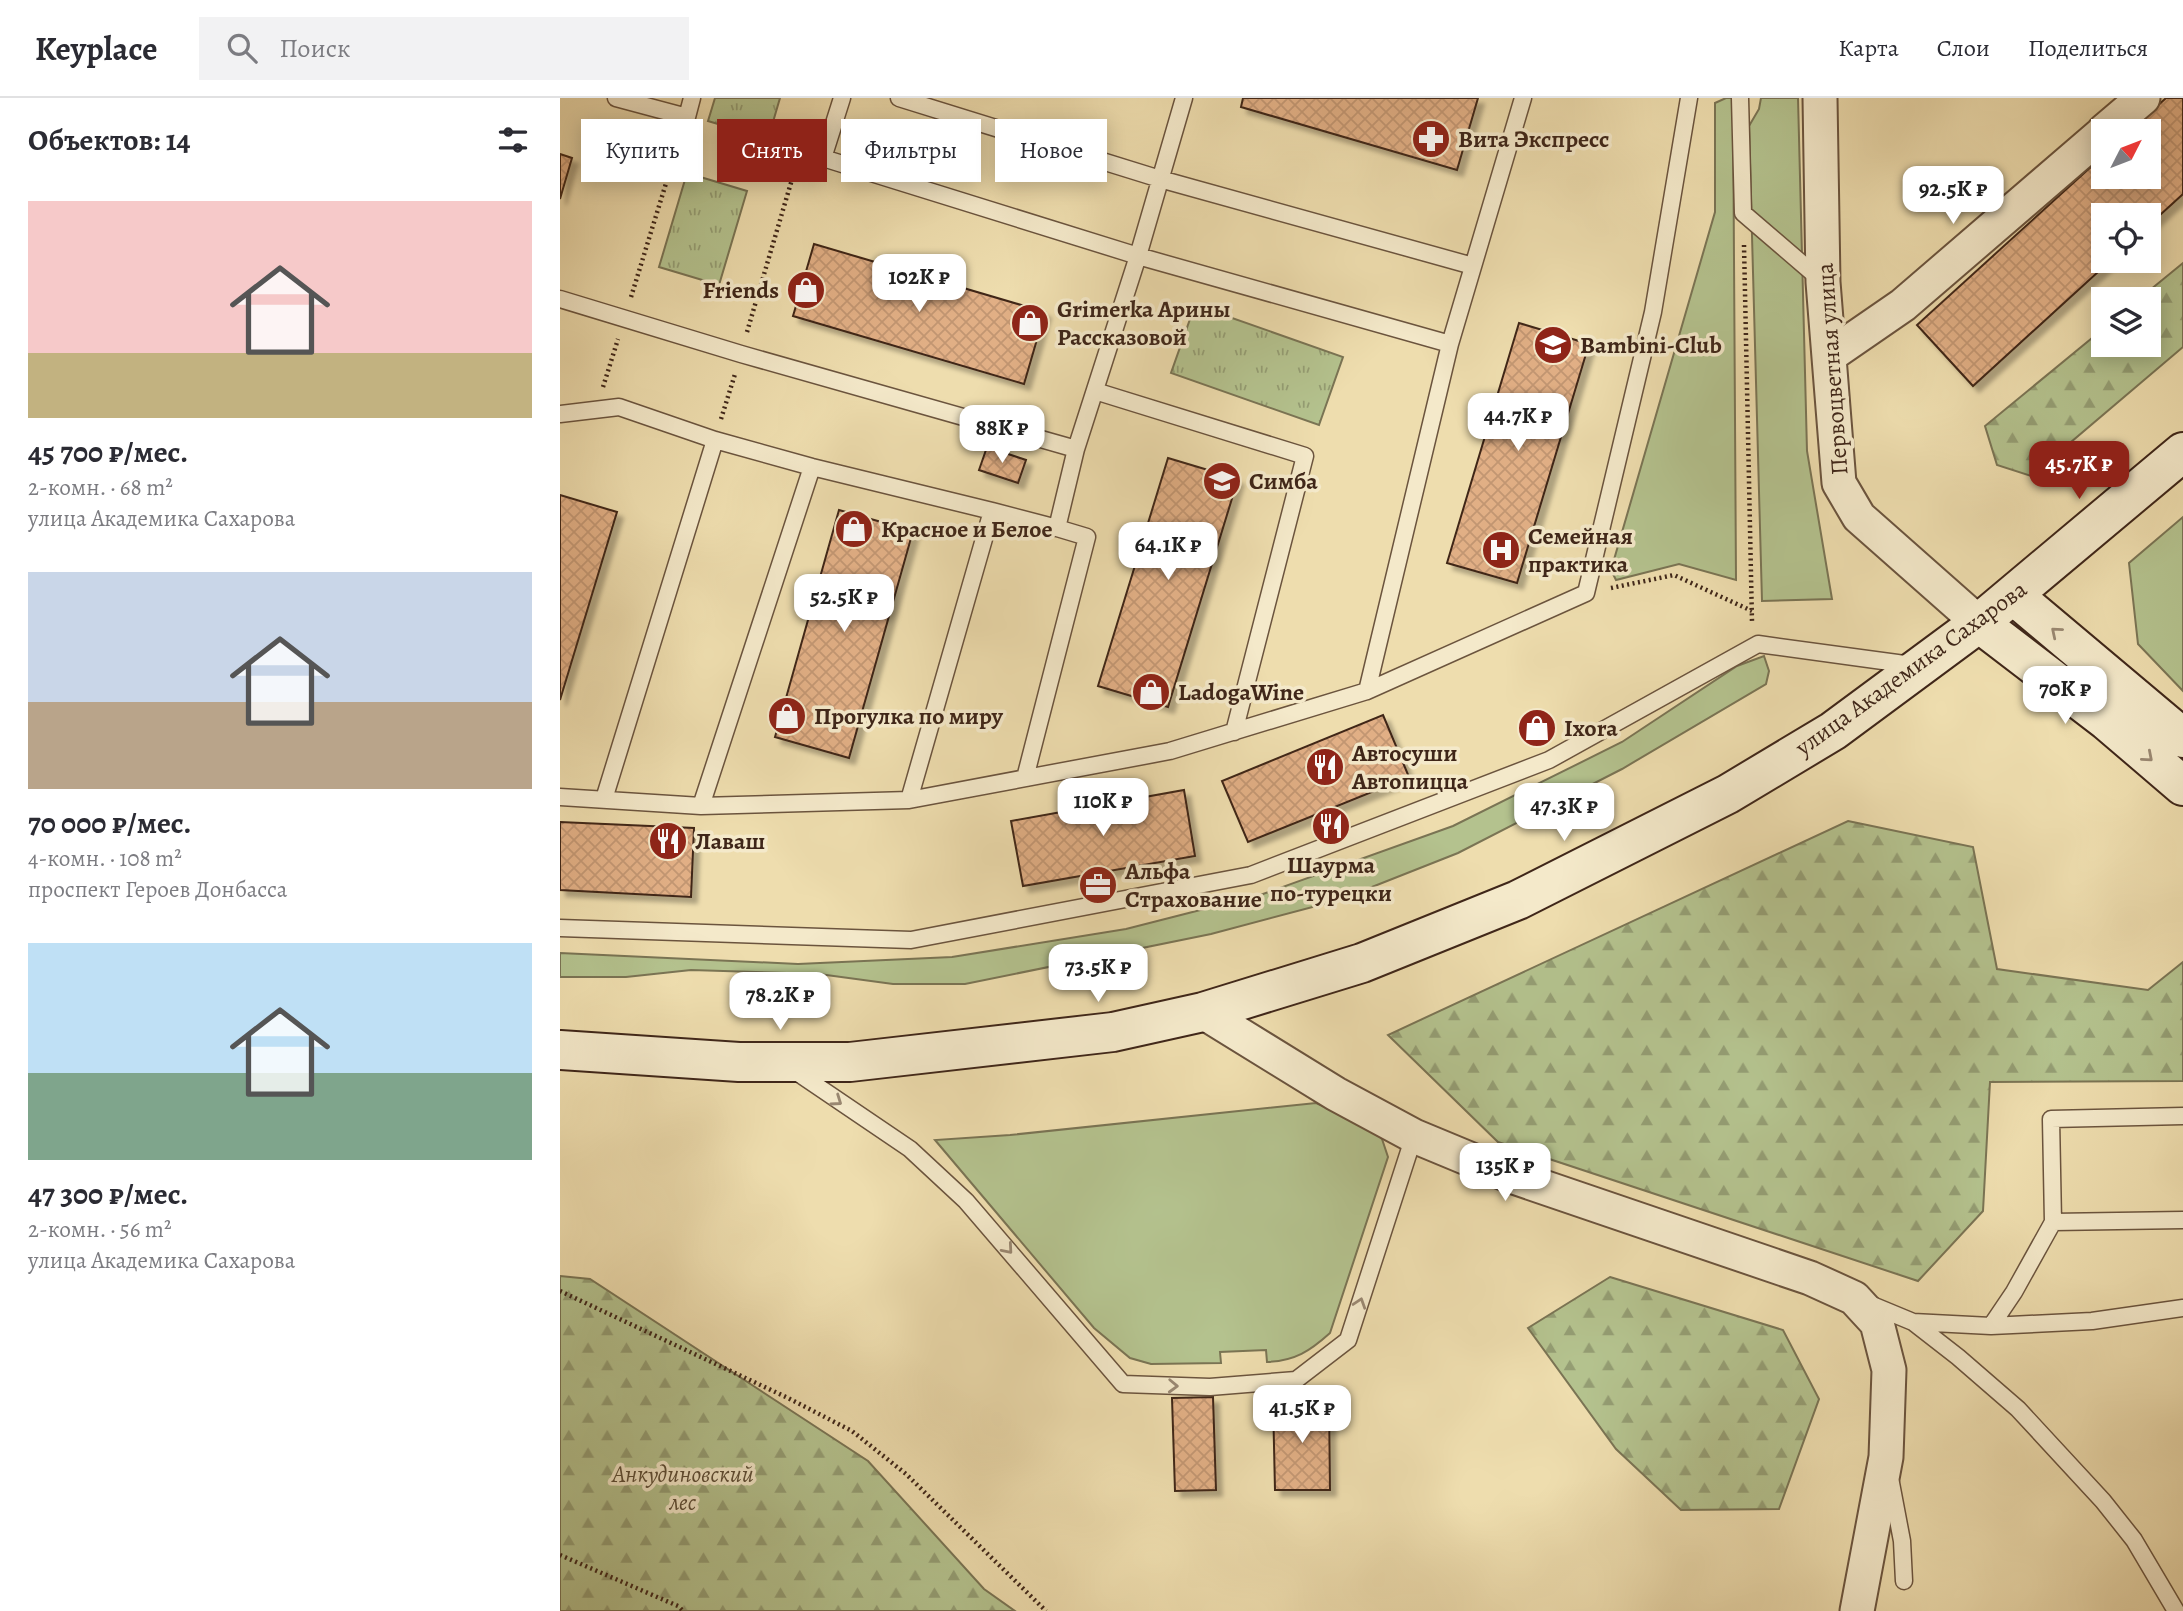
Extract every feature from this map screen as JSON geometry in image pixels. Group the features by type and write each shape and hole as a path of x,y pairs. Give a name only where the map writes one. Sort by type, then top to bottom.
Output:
{"main road":[{"name":"улица Академика Сахарова","path":"560,1050 738,1062 850,1062 1113,1032 1203,1012 1362,963 1518,900 1728,794 1833,731 1979,624 2183,452"},
{"path":"2013,595 2183,738"},
{"path":"1979,624 2107,721 2183,786"}],"street":[{"name":"Первоцветная улица","path":"1819,98 1824,282 1839,483 1859,517 1979,624"},
{"path":"2115,119 2131,100"},
{"path":"1829,356 1903,305 2091,143"},
{"path":"1203,1012 1336,1094 1414,1136 1508,1175 1810,1278 1854,1298 1877,1323 1889,1370 1886,1457 1857,1611"}],"lane":[{"path":"616,98 687,117 692,98"},
{"path":"842,98 823,158 1138,256 1450,344"},
{"path":"899,98 1160,180 1473,267"},
{"path":"1057,528 1076,449 1138,256 1184,98"},
{"path":"1367,691 1450,344 1523,98"},
{"path":"560,797 701,806 909,800 1170,751 1367,691 1586,593 1653,312 1689,98"},
{"path":"1740,98 1743,213 1824,282"},
{"path":"560,299 741,354 1076,449"},
{"path":"1095,391 1305,456 1234,732"},
{"path":"560,414 619,407 715,440 812,467 1087,537 1025,778"},
{"path":"604,799 715,440"},
{"path":"701,806 812,467"},
{"path":"909,800 992,511"},
{"path":"560,928 911,940 1251,875 1549,760 1758,644 1921,666"},
{"path":"781,1062 910,1150 966,1201 1123,1384 1210,1387 1296,1380 1348,1340 1414,1136"},
{"path":"1991,1326 2014,1292 2053,1223 2051,1119 2183,1116"},
{"path":"2053,1223 2183,1220"},
{"path":"1854,1298 1913,1322 2018,1409 2103,1501 2134,1540 2176,1611"},
{"path":"1913,1322 1991,1326 2092,1321 2183,1308"},
{"path":"1886,1457 1902,1541 1904,1581"}],"path":[{"path":"596,410 687,117"},
{"path":"715,440 791,182"},
{"path":"1743,213 1753,647"},
{"path":"1586,593 1674,575 1752,611"},
{"path":"560,1291 786,1397 852,1431 906,1474 1046,1611"},
{"path":"560,1555 678,1606 683,1611"}],"green space":[{"path":"715,98 780,98 774,119 717,119 717,124 708,121"},
{"path":"1733,98 1736,580 1679,564 1616,580 1611,570 1715,212 1715,103"},
{"path":"1761,98 1798,98 1807,451 1832,599 1762,601 1749,126 1759,109"},
{"path":"703,178 747,191 719,285 659,267 684,182 703,182"},
{"path":"2183,263 2183,347 2031,476 1997,465 1985,426 2091,339 2091,357 2161,357 2161,287 2154,287"},
{"path":"1195,305 1343,357 1319,425 1171,373"},
{"path":"2183,517 2183,691 2138,644 2129,563"},
{"path":"1764,656 1769,671 1766,684 1622,769 1458,853 1339,900 1211,934 965,984 893,984 819,974 691,970 626,977 560,977 560,953 798,964 952,957 1126,929 1263,894 1453,826 1622,742 1737,666"},
{"path":"1848,821 1973,847 1997,969 2148,990 2183,962 2183,1081 1990,1082 1983,1211 1918,1281 1498,1142 1388,1035"},
{"path":"1316,1103 1370,1127 1382,1139 1388,1157 1330,1333 1302,1354 1286,1360 1267,1362 1266,1350 1220,1352 1221,1363 1151,1364 1130,1358 1094,1328 935,1140 1010,1135"},
{"name":"Анкудиновский лес","path":"560,1276 590,1279 868,1461 984,1589 1015,1611 560,1611"},
{"path":"1610,1277 1783,1330 1819,1399 1779,1509 1681,1510 1616,1449 1528,1328"}],"building":[{"path":"1243,98 1478,98 1457,170 1241,107"},
{"path":"2166,98 2183,98 2183,194 2161,214 2161,203 2091,203 2091,273 2097,273 1973,386 1917,325 2091,167 2091,189 2161,189 2161,119 2143,119"},
{"path":"560,154 572,158 560,199"},
{"path":"814,244 1045,312 1024,384 793,316"},
{"path":"1519,323 1589,344 1517,583 1447,563"},
{"path":"987,447 1026,460 1018,483 979,470"},
{"path":"1168,458 1238,479 1168,707 1098,686"},
{"path":"560,495 617,512 560,700"},
{"path":"839,510 913,531 849,758 775,737"},
{"path":"1383,715 1409,777 1248,842 1222,781"},
{"path":"1184,790 1195,856 1023,886 1011,821"},
{"path":"560,822 694,828 691,897 560,890"},
{"path":"1213,1397 1216,1490 1175,1491 1172,1398"},
{"path":"1273,1401 1329,1401 1330,1490 1275,1490"}],"place":[{"name":"Вита Экспресс","path":"1431,139"},
{"name":"Friends","path":"806,290"},
{"name":"Grimerka Арины Рассказовой","path":"1030,323"},
{"name":"Bambini-Club","path":"1553,345"},
{"name":"Симба","path":"1222,481"},
{"name":"Красное и Белое","path":"854,529"},
{"name":"Семейная практика","path":"1501,550"},
{"name":"LadogaWine","path":"1151,692"},
{"name":"Прогулка по миру","path":"787,716"},
{"name":"Ixora","path":"1537,728"},
{"name":"Автосуши Автопицца","path":"1325,767"},
{"name":"Шаурма по-турецки","path":"1331,826"},
{"name":"Лаваш","path":"668,841"},
{"name":"Альфа Страхование","path":"1098,885"}]}
